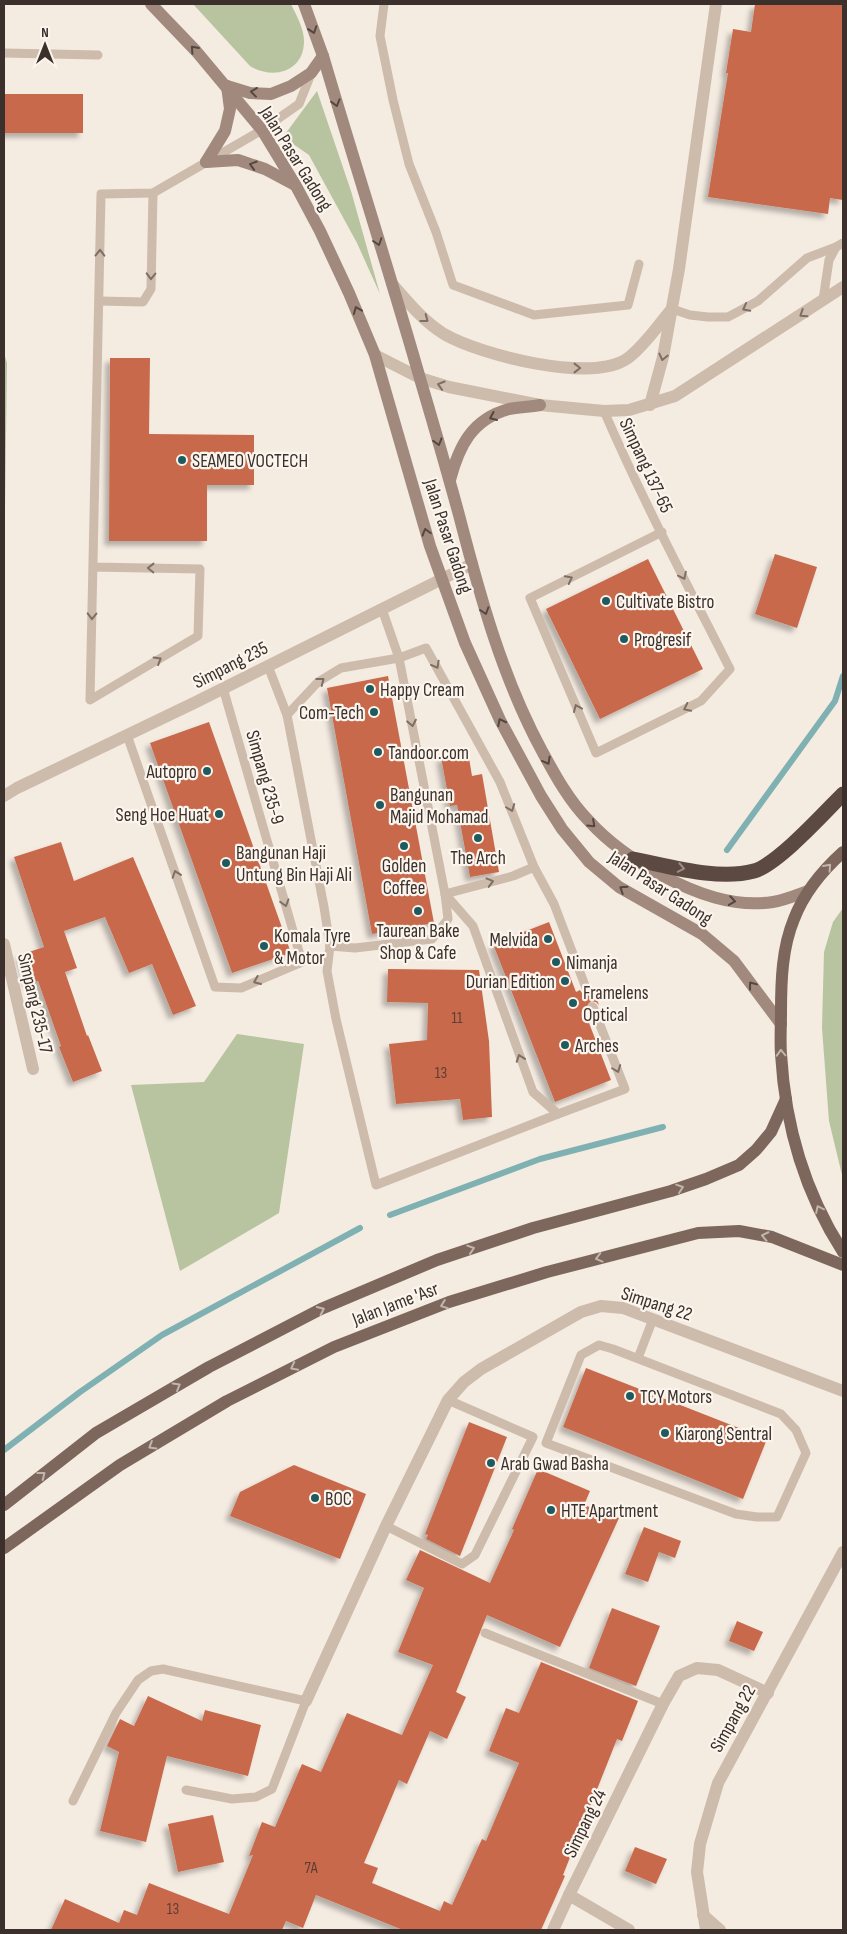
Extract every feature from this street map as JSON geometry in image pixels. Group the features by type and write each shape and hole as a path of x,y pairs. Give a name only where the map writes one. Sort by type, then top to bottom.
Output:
{"highway":[{"path":"633,859 704,873 734,874 755,871 774,860 843,794"}],"main road":[{"path":"843,852 828,865 808,891 794,919 785,950 781,984 781,1054 786,1099 794,1140 809,1190 829,1230 843,1252"},
{"name":"Jalan Jame 'Asr","path":"4,1505 96,1433 209,1367 321,1309 437,1260 533,1228 671,1191 739,1165 756,1150 771,1132 786,1099"},
{"name":"Jalan Jame 'Asr","path":"4,1548 120,1465 227,1401 334,1347 450,1302 547,1272 698,1233 740,1231 772,1237 843,1265"}],"street":[{"name":"Jalan Pasar Gadong","path":"151,4 226,86 262,130 296,186 349,293 375,355 430,546 465,643 500,720 541,796 562,829 589,862 619,887 702,934 734,961 781,1024"},
{"name":"Jalan Pasar Gadong","path":"304,4 323,56 392,284 496,646 512,688 535,738 561,786 588,821 633,859 678,884 708,896 730,902 752,904 775,902 808,891"},
{"path":"650,405 663,357 672,309 716,4"},
{"path":"206,162 226,131 230,109 226,86 250,93 271,94 291,86 311,73 323,56"},
{"path":"206,162 238,160 265,169 296,186"},
{"path":"392,284 418,314 444,334 486,352 529,362 569,368 606,368 628,358 672,309"},
{"path":"375,355 420,378 449,387 540,405 604,411 628,410 675,396 843,287"},
{"path":"450,482 456,458 466,438 485,420 509,409 540,405"},
{"name":"Simpang 235","path":"4,796 472,564"},
{"name":"Simpang 235-17","path":"4,944 33,1069"},
{"name":"Simpang 22","path":"306,1701 386,1526 448,1400 464,1382 481,1369 581,1312 601,1306 623,1308 843,1391"},
{"name":"Simpang 22","path":"706,1930 697,1872 700,1844 718,1783 843,1552"},
{"name":"Simpang 24","path":"569,1895 663,1704 679,1676 697,1668 718,1670 768,1693"},
{"path":"553,1930 569,1895 629,1930"},
{"path":"703,1915 720,1930"}],"lane":[{"path":"384,4 380,36 392,100 409,164 436,232 453,285 534,315 628,305 639,264"},
{"path":"4,53 98,55"},
{"path":"93,567 200,569 198,636 90,700 101,194 153,192 262,130 299,104 311,73"},
{"path":"99,301 143,302 151,289 153,192"},
{"path":"672,309 690,315 728,317 758,301 807,258 840,245"},
{"path":"823,300 829,260 840,245"},
{"name":"Simpang 137-65","path":"604,411 628,466 662,532 730,669 701,701 596,753 530,598 662,532"},
{"path":"330,946 355,948 432,939 448,919 446,894 399,658 382,608"},
{"path":"287,716 318,682 342,668 399,658 426,648 500,782 534,867 554,904 586,988"},
{"path":"268,666 287,716 324,907 330,946 327,971 336,1019 376,1184 625,1089 593,1007"},
{"name":"Simpang 235-9","path":"127,735 215,987 241,988 302,962 223,688"},
{"path":"446,894 513,876 534,867"},
{"path":"446,894 473,926 533,1092 558,1114"},
{"path":"638,1358 653,1319"},
{"path":"599,1345 638,1358 781,1414 796,1430 806,1453 778,1517 736,1514 546,1443 581,1356 599,1345"},
{"path":"386,1526 462,1564 475,1555 533,1437 448,1400"},
{"path":"485,1633 663,1704"},
{"path":"73,1801 116,1713 138,1680 151,1671 164,1669 306,1701 272,1789 256,1798 232,1799 186,1790"}],"green space":[{"path":"193,4 291,4 303,31 303,52 299,60 286,70 268,72 259,70 250,66"},
{"path":"317,91 351,191 380,294 357,243 309,155 283,137"},
{"path":"4,353 7,363 4,583"},
{"path":"843,908 843,1179 829,1121 822,1028 824,952 833,922"},
{"path":"237,1034 304,1044 279,1213 180,1271 131,1085 204,1082"}],"building":[{"path":"755,4 843,4 843,200 830,198 828,214 708,197 728,73 726,73 733,29 751,32"},
{"path":"4,94 83,94 83,133 4,133"},
{"name":"SEAMEO VOCTECH","path":"110,358 150,358 149,434 254,435 254,485 207,485 207,541 109,541"},
{"path":"775,554 817,567 797,628 755,614"},
{"path":"648,559 703,669 600,719 546,609"},
{"name":"Bangunan Majid Mohamad","path":"388,676 434,923 372,934 327,688"},
{"name":"Bangunan Haji Untung Bin Haji Ali","path":"209,722 291,953 232,973 150,743"},
{"path":"468,752 472,776 482,774 499,872 470,877 457,805 450,806 441,757"},
{"path":"61,842 74,881 133,857 196,1006 173,1015 152,964 129,973 105,917 64,931 77,968 65,972 87,1036 102,1071 73,1082 59,1047 61,1046 38,981 29,984 20,955 44,947 14,857"},
{"name":"Arches","path":"549,922 576,992 580,990 582,993 588,994 591,992 592,987 599,1005 591,1001 587,1009 584,1010 611,1080 555,1102 493,944"},
{"path":"388,969 479,970 489,1041 492,1117 463,1120 460,1099 396,1104 389,1044 427,1040 428,1003 387,1002"},
{"name":"Kiarong Sentral","path":"586,1368 767,1439 743,1499 563,1427"},
{"path":"469,1422 507,1437 460,1556 426,1539 428,1535 425,1534"},
{"path":"294,1465 366,1494 340,1559 230,1516 240,1492"},
{"path":"538,1469 590,1491 584,1505 619,1518 560,1647 487,1615 456,1692 466,1697 447,1739 430,1731 407,1784 399,1780 364,1863 378,1868 372,1883 440,1911 444,1901 452,1905 482,1839 486,1841 519,1763 489,1751 506,1708 519,1713 541,1662 638,1701 622,1741 617,1739 563,1875 565,1876 541,1930 403,1930 316,1895 303,1928 286,1921 282,1930 51,1930 65,1899 119,1923 124,1910 137,1915 149,1883 229,1914 253,1855 249,1856 262,1822 275,1827 302,1764 321,1772 347,1713 402,1735 433,1665 398,1652 424,1588 406,1580 420,1550 490,1583 514,1530 512,1529"},
{"path":"644,1527 681,1541 675,1558 659,1552 648,1582 625,1574"},
{"path":"612,1608 660,1626 636,1686 589,1668"},
{"path":"737,1621 763,1632 754,1651 729,1641"},
{"path":"148,1696 202,1721 205,1710 261,1725 248,1776 167,1756 146,1842 100,1831 119,1752 107,1746 120,1719 134,1726"},
{"path":"213,1815 224,1862 178,1872 168,1824"},
{"path":"635,1847 667,1859 656,1884 625,1871"}],"waterway":[{"path":"727,850 835,701 843,676"},
{"path":"390,1215 540,1159 663,1127"},
{"path":"4,1450 80,1392 162,1335 360,1228"}],"place":[{"name":"SEAMEO VOCTECH","path":"182,460"},
{"name":"Cultivate Bistro","path":"606,601"},
{"name":"Progresif","path":"624,639"},
{"name":"Happy Cream","path":"370,689"},
{"name":"Com-Tech","path":"374,712"},
{"name":"Tandoor.com","path":"378,752"},
{"name":"Autopro","path":"207,771"},
{"name":"Bangunan Majid Mohamad","path":"380,805"},
{"name":"Seng Hoe Huat","path":"219,814"},
{"name":"The Arch","path":"478,838"},
{"name":"Golden Coffee","path":"404,846"},
{"name":"Bangunan Haji Untung Bin Haji Ali","path":"226,863"},
{"name":"Taurean Bake Shop & Cafe","path":"418,911"},
{"name":"Melvida","path":"548,939"},
{"name":"Komala Tyre & Motor","path":"264,946"},
{"name":"Nimanja","path":"556,962"},
{"name":"Durian Edition","path":"565,981"},
{"name":"Framelens Optical","path":"573,1003"},
{"name":"Arches","path":"565,1045"},
{"name":"TCY Motors","path":"630,1396"},
{"name":"Kiarong Sentral","path":"665,1433"},
{"name":"Arab Gwad Basha","path":"491,1463"},
{"name":"BOC","path":"315,1498"},
{"name":"HTE Apartment","path":"551,1510"}]}
